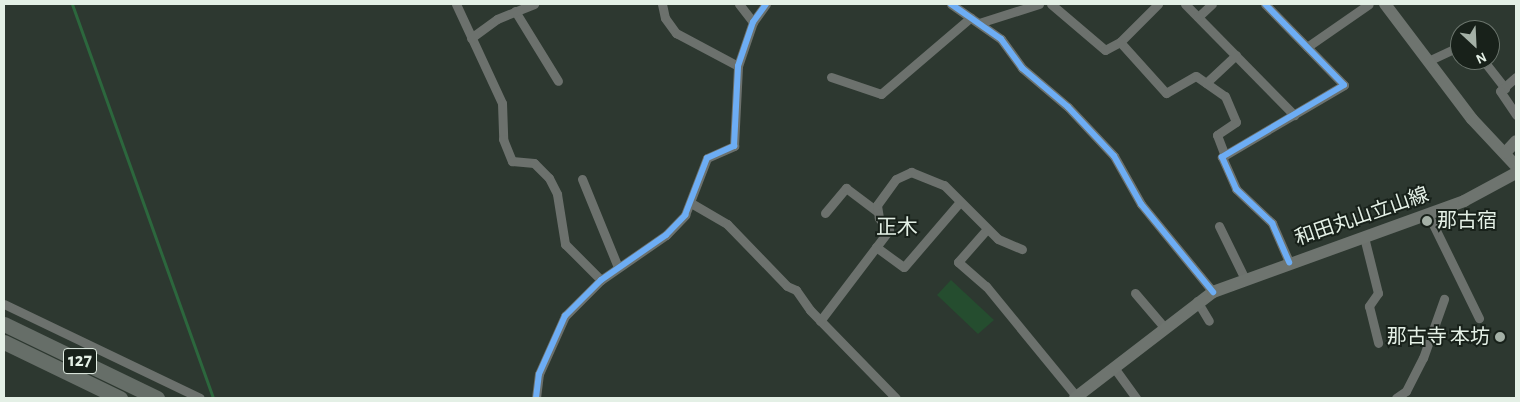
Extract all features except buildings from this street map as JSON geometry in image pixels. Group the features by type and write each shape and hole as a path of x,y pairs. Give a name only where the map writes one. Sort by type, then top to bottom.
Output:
{"highway":[{"name":"127","path":"4,324 157,398"},
{"name":"127","path":"4,342 120,398"}],"main road":[{"path":"1387,5 1428,62 1516,166"},
{"path":"1505,153 1516,141"},
{"name":"和田丸山立山線","path":"1076,398 1115,369 1164,327 1213,292 1289,262 1428,214 1516,173"}],"street":[{"path":"456,4 502,103 503,139 512,162 534,164 549,178 557,194 565,244 601,280"},
{"path":"471,38 515,11 534,4"},
{"path":"662,4 665,18 676,33 738,66"},
{"path":"739,4 753,22"},
{"path":"536,398 539,374 553,337 566,316 601,280 666,235 690,203 708,158 734,146 738,66 753,22 766,4"},
{"path":"951,4 980,23 1114,156 1140,204 1213,292"},
{"path":"980,23 1039,4"},
{"path":"1051,4 1105,50 1120,42 1158,4"},
{"path":"1185,4 1294,116"},
{"path":"1198,17 1212,4"},
{"path":"1225,156 1344,85 1264,4"},
{"path":"1307,47 1369,4"},
{"path":"515,11 558,81"},
{"path":"831,77 881,94 971,17"},
{"path":"1120,42 1166,93 1196,76 1224,96 1236,122 1217,135 1225,156 1223,166 1236,190 1272,223 1289,262"},
{"path":"1428,62 1450,51"},
{"path":"1206,83 1236,55"},
{"path":"1491,70 1505,88"},
{"path":"1516,77 1500,91 1516,115"},
{"path":"876,211 896,180 911,172 934,178 987,229 1022,249"},
{"path":"582,179 618,267"},
{"path":"820,321 889,230 876,211 846,188 825,213"},
{"path":"876,247 904,267 960,202"},
{"path":"690,203 727,224 787,286 796,290 820,321 896,398"},
{"path":"1428,214 1479,318"},
{"path":"1219,226 1245,279"},
{"path":"987,229 958,262 986,286 1076,398"},
{"path":"1364,237 1378,293 1369,306 1378,343"},
{"path":"1136,293 1164,327"},
{"path":"1396,398 1406,391 1422,358 1444,299"},
{"path":"1198,301 1210,321"},
{"path":"4,304 200,398"},
{"path":"1115,369 1136,398"}],"green space":[{"path":"951,280 994,320 978,334 937,295"}],"waterway":[{"path":"72,4 213,398"}],"cycle path":[{"path":"536,398 539,374 565,316 601,280 666,235 685,215 707,158 734,146 738,66 753,22 766,4"},
{"path":"951,4 1001,39 1022,68 1068,107 1114,156 1141,204 1213,292"},
{"path":"1265,4 1344,85 1222,157 1236,189 1272,223 1289,262"}],"place":[{"name":"那古宿","path":"1427,221"},
{"name":"那古寺 本坊","path":"1500,337"}],"district":[{"name":"正木","path":"897,228"}]}
